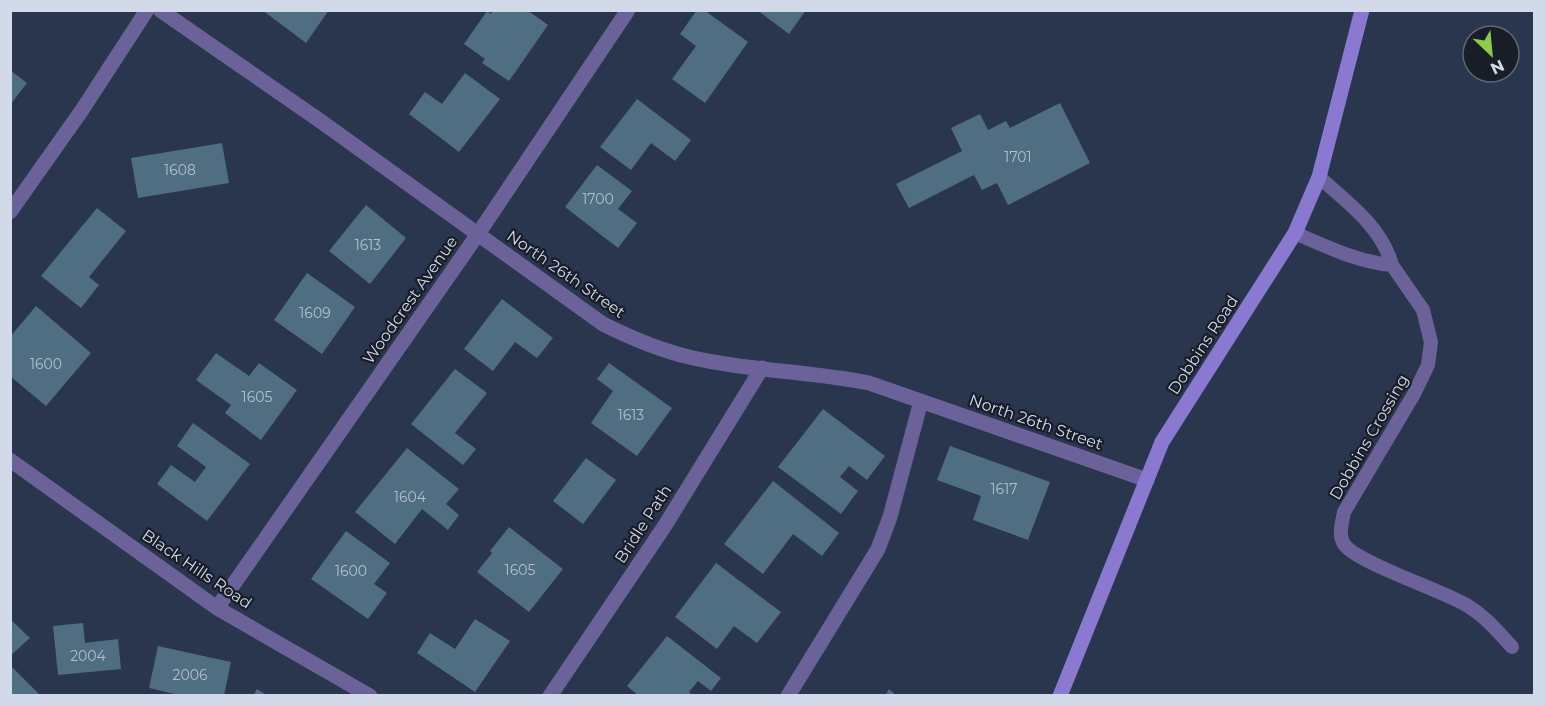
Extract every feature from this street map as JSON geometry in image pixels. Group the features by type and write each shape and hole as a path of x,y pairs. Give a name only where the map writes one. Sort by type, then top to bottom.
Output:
{"street":[{"path":"10,212 82,110 147,10"},
{"name":"North 26th Street","path":"160,10 320,120 603,324 642,344 690,358 836,376 868,383 1147,480"},
{"name":"Woodcrest Avenue","path":"217,608 478,234 628,10"},
{"name":"Dobbins Road","path":"1060,696 1162,442 1295,233 1319,177 1362,10"},
{"name":"Bridle Path","path":"550,696 664,527 762,368"},
{"path":"788,696 878,549 890,517 921,401"},
{"name":"Black Hills Road","path":"10,460 217,608 370,696"}],"lane":[{"name":"Dobbins Crossing","path":"1319,177 1370,224 1390,257 1392,265 1423,310 1431,342 1428,365 1414,394 1344,512 1340,531 1344,544 1357,556 1470,607 1488,621 1512,647"},
{"path":"1295,233 1370,263 1392,265"}],"building":[{"path":"262,10 329,10 306,43"},
{"path":"493,10 527,10 548,25 509,81 482,63 485,59 464,44 487,11 491,14"},
{"path":"697,10 704,10 748,42 705,103 672,79 696,46 680,34"},
{"path":"757,10 806,10 789,34"},
{"path":"10,70 27,83 10,105"},
{"path":"465,73 500,99 459,152 409,114 425,92 442,104"},
{"path":"637,99 691,140 675,161 651,143 631,170 600,147"},
{"path":"1060,103 1090,163 1008,205 997,183 982,190 974,175 909,208 896,184 962,151 951,128 980,114 988,130 1006,121 1010,128"},
{"path":"222,143 229,183 138,198 131,158"},
{"path":"597,165 632,191 618,209 637,223 618,248 565,207"},
{"path":"366,205 406,238 370,284 329,251"},
{"path":"97,208 126,231 89,277 99,285 81,308 41,276"},
{"path":"307,273 355,307 322,354 274,320"},
{"path":"502,299 553,338 537,358 515,342 493,371 464,349"},
{"path":"36,306 91,353 46,406 10,376 10,337"},
{"path":"216,353 249,376 259,363 297,390 261,440 225,413 231,405 196,380"},
{"path":"609,363 672,408 637,456 591,423 613,391 597,379"},
{"path":"455,369 487,393 455,433 476,449 463,465 411,424"},
{"path":"823,409 885,456 867,480 849,466 840,477 858,491 841,514 778,467"},
{"path":"193,423 250,464 207,521 157,484 171,465 195,482 206,467 177,446"},
{"path":"950,446 1050,482 1028,540 973,520 981,496 937,480"},
{"path":"407,448 459,489 446,504 459,515 448,530 422,509 395,544 355,512"},
{"path":"586,458 616,480 583,524 553,501"},
{"path":"773,481 839,533 822,556 793,534 763,574 724,544"},
{"path":"509,527 563,569 529,612 477,572"},
{"path":"346,531 390,563 374,584 387,593 368,619 311,579"},
{"path":"716,563 781,612 757,643 734,626 717,649 675,617"},
{"path":"10,619 30,638 10,656"},
{"path":"475,619 510,641 475,692 417,653 430,633 455,649"},
{"path":"83,623 85,643 118,639 121,669 58,675 53,626"},
{"path":"667,636 721,678 711,691 698,681 689,692 693,696 639,696 627,686"},
{"path":"158,646 231,662 224,696 183,696 149,688"},
{"path":"10,665 41,696 10,696"},
{"path":"257,689 268,696 253,696"},
{"path":"889,689 897,696 885,696"}]}
